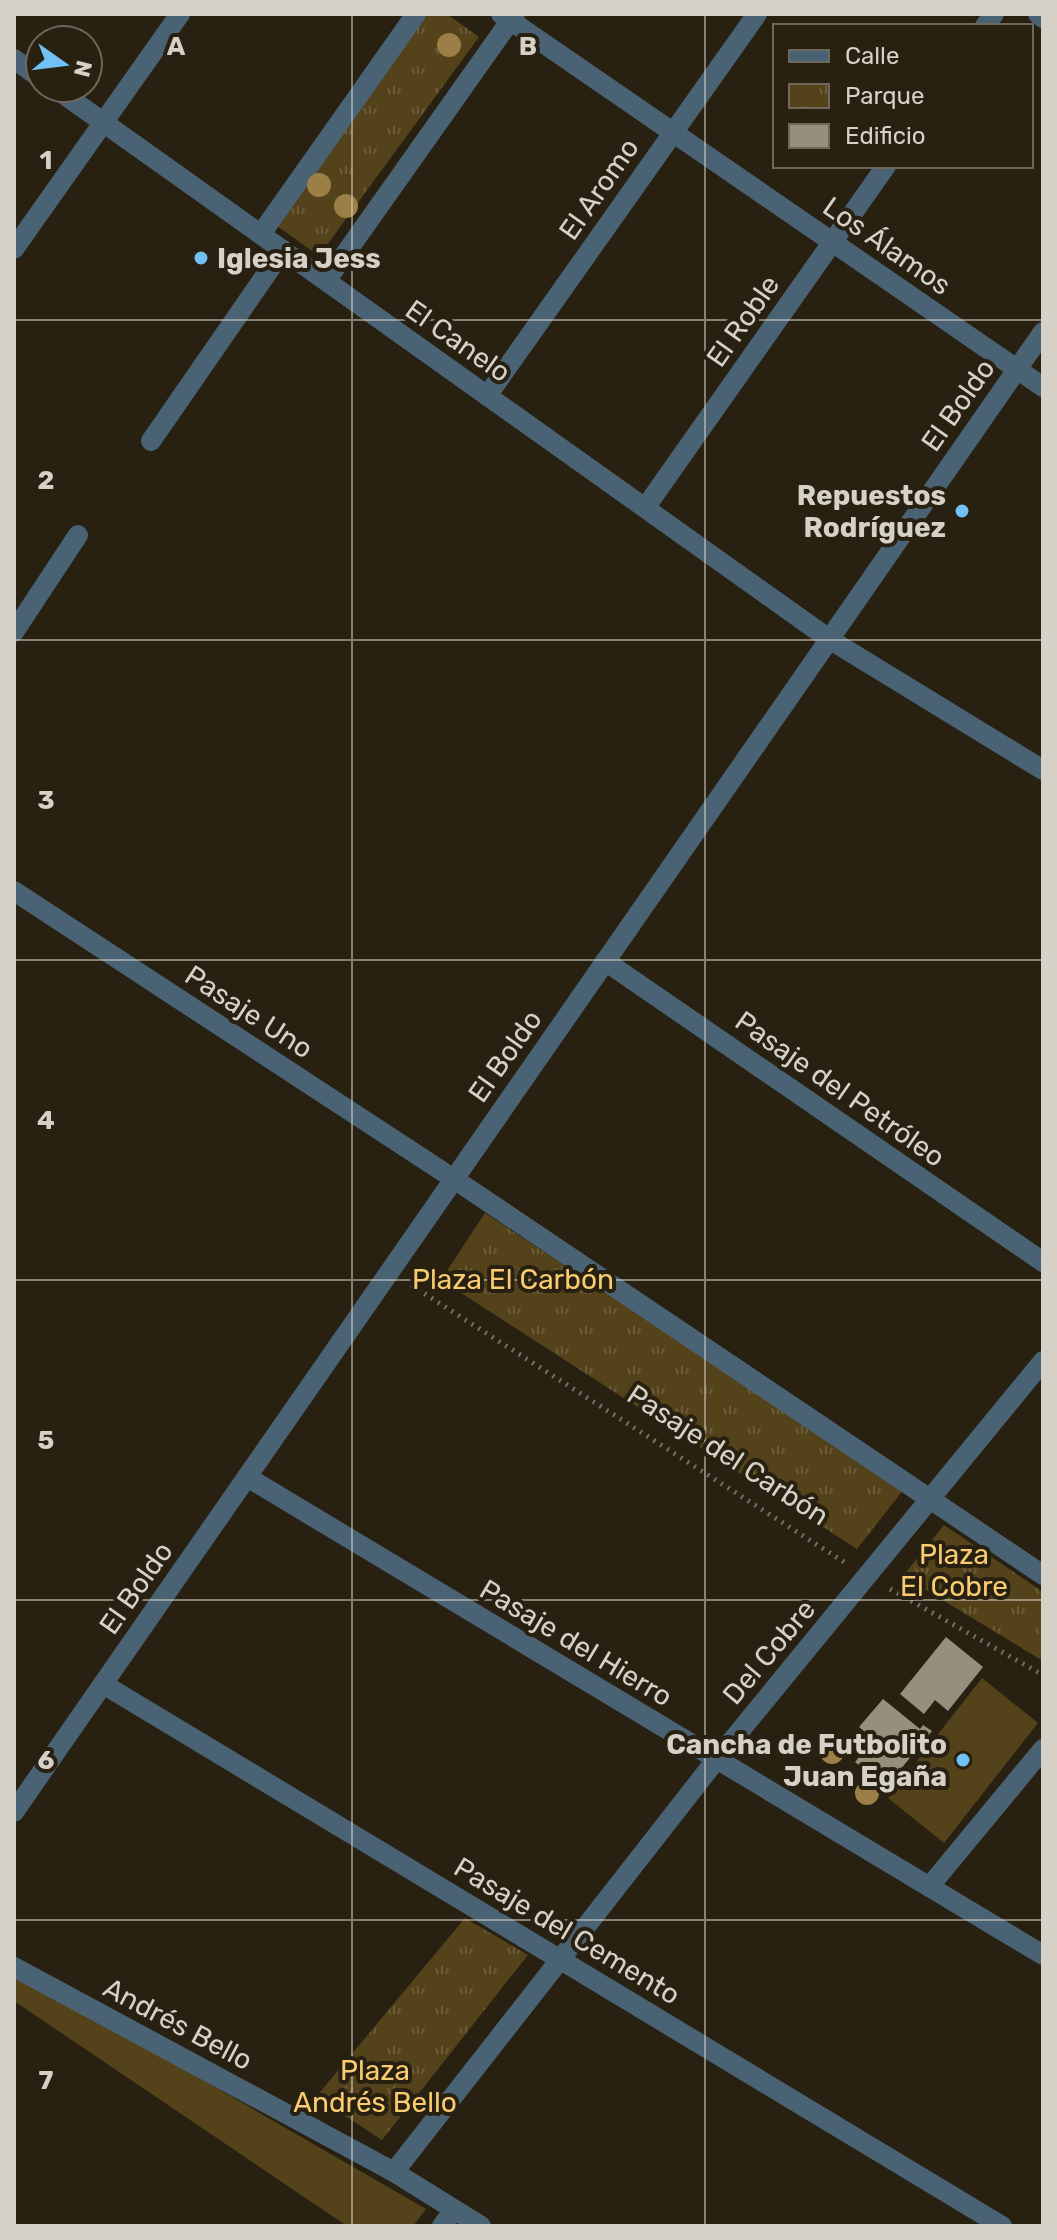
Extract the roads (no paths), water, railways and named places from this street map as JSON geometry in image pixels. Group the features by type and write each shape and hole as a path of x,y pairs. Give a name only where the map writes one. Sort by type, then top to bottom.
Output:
{"street":[{"path":"14,249 180,14"},
{"path":"261,234 416,14"},
{"name":"El Aromo","path":"487,396 757,14"},
{"path":"1038,14 1043,18"},
{"path":"326,281 509,16"},
{"name":"Los Álamos","path":"509,16 1043,387"},
{"name":"El Canelo","path":"77,104 829,639 1043,770"},
{"name":"El Roble","path":"645,508 885,168"},
{"path":"151,441 283,250"},
{"name":"El Boldo","path":"14,1812 1043,332"},
{"path":"14,632 78,535"},
{"name":"Pasaje Uno","path":"14,891 454,1179"},
{"name":"Pasaje del Petróleo","path":"605,961 1043,1262"},
{"path":"454,1179 1043,1575"},
{"name":"Del Cobre","path":"394,2172 716,1760 1043,1361"},
{"name":"Pasaje del Hierro","path":"247,1477 1043,1955"},
{"name":"Pasaje del Cemento","path":"103,1684 1002,2226"},
{"path":"929,1887 1043,1749"},
{"name":"Andrés Bello","path":"14,1967 394,2172 448,2218 481,2226"}],"place":[{"name":"Iglesia Jess","path":"201,258"},
{"name":"Repuestos Rodríguez","path":"962,511"},
{"name":"Cancha de Futbolito Juan Egaña","path":"963,1760"}],"park label":[{"name":"Plaza El Carbón","path":"513,1279"},
{"name":"Plaza El Cobre","path":"954,1570"},
{"name":"Plaza Andrés Bello","path":"375,2086"}]}
